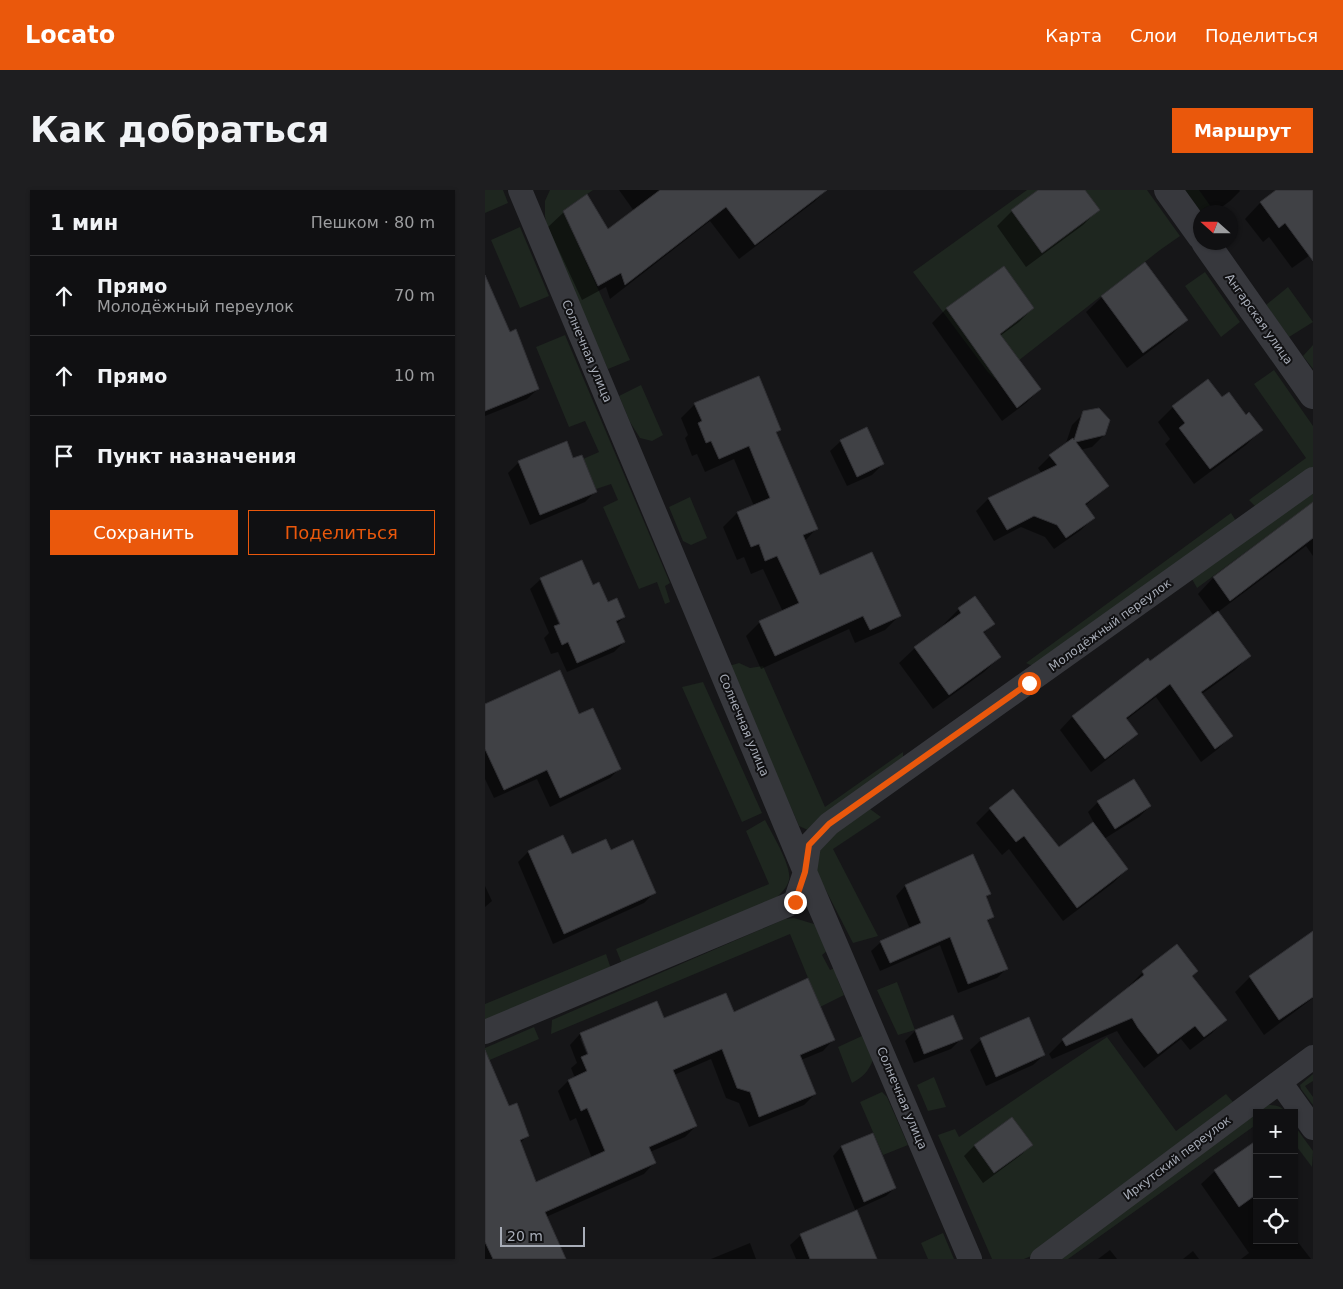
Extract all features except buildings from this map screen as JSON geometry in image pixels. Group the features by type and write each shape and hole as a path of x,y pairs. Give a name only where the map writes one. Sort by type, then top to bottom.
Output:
{"street":[{"name":"Солнечная улица","path":"520,190 805,872 971,1259"},
{"path":"1168,190 1193,225"},
{"name":"Ангарская улица","path":"1211,250 1313,395"},
{"name":"Молодёжный переулок","path":"485,1032 795,902 805,872 809,845 829,824 1313,479"},
{"name":"Иркутский переулок","path":"1042,1259 1313,1057"},
{"path":"1279,1082 1313,1128"}],"shaded area":[{"path":"485,190 503,190 508,203 485,213"},
{"path":"550,190 593,190 563,211 630,360 608,369 549,244 545,201"},
{"path":"1027,190 1147,190 1180,236 995,379 913,272"},
{"path":"1185,190 1199,190 1210,205 1196,205"},
{"path":"520,227 549,296 520,308 491,240"},
{"path":"1205,272 1240,322 1221,337 1185,286"},
{"path":"1288,287 1313,322 1289,337 1266,305"},
{"path":"565,335 670,583 665,586 670,602 665,604 657,582 639,589 603,507 618,500 611,484 596,489 583,459 599,452 585,421 569,427 536,347"},
{"path":"1313,345 1313,369 1303,356"},
{"path":"1274,370 1313,426 1313,468 1258,509 1249,500 1306,458 1254,384"},
{"path":"641,385 663,435 652,441 640,438 630,422 619,396"},
{"path":"1313,487 1313,502 1197,588 1192,579"},
{"path":"690,497 707,538 691,545 683,541 669,507"},
{"path":"1231,513 1238,524 1037,668 1026,663"},
{"path":"739,663 750,668 763,666 825,807 903,752 903,760 810,831 799,826 729,666"},
{"path":"703,682 762,813 742,822 682,687"},
{"path":"870,809 881,817 833,849 878,936 853,943 815,869 818,848 824,841"},
{"path":"765,820 781,850 789,874 788,883 779,895 775,899 622,964 616,949 769,884 746,831"},
{"path":"794,918 814,924 828,950 822,955 830,970 837,967 841,976 837,978 844,995 820,1007 790,934 551,1034 552,1020 785,919"},
{"path":"606,954 611,969 485,1022 485,1004"},
{"path":"897,982 915,1030 898,1035 877,990"},
{"path":"534,1027 539,1039 485,1062 485,1048"},
{"path":"862,1036 873,1060 865,1074 852,1083 838,1047"},
{"path":"1107,1037 1176,1131 1226,1094 1233,1102 1041,1252 1024,1259 992,1259 938,1135 955,1129 959,1137"},
{"path":"1313,1074 1313,1081 1305,1086 1313,1097 1313,1105 1300,1085"},
{"path":"934,1077 946,1107 928,1111 917,1085"},
{"path":"882,1092 887,1097 908,1145 883,1155 860,1102"},
{"path":"1268,1105 1274,1105 1283,1109 1262,1109"},
{"path":"1253,1116 1253,1127 1068,1259 1049,1259"},
{"path":"1298,1130 1313,1151 1312,1167 1298,1148"},
{"path":"943,1233 954,1259 928,1259 921,1243"}],"route":[{"path":"795,902 805,872 809,845 829,824 1029,683"}]}
